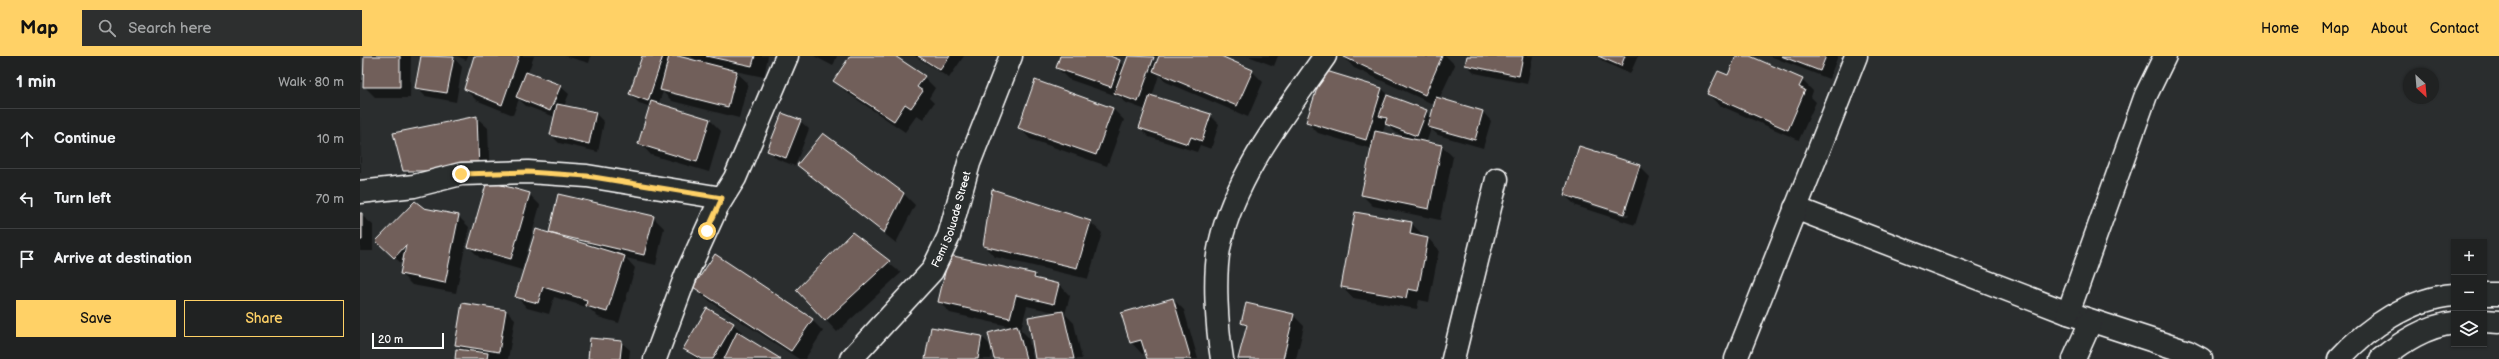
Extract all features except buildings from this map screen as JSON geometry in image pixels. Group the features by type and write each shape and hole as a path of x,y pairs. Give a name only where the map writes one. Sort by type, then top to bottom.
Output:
{"street":[{"path":"655,359 686,275 722,198 735,178 787,56"},
{"name":"Femi Soluade Street","path":"851,359 932,271 949,236 970,163 1011,56"},
{"path":"1222,359 1217,332 1217,270 1220,244 1231,210 1259,153 1325,56"},
{"path":"1736,359 1856,56"},
{"path":"2068,313 2146,95 2164,56"},
{"path":"360,192 414,186 461,174 528,172 587,176 722,198"},
{"path":"1453,359 1497,179"},
{"path":"1795,208 2068,313 2188,352 2201,359"},
{"path":"2487,294 2499,294"},
{"path":"2339,359 2373,330 2396,314 2443,296 2451,295"},
{"path":"2074,359 2091,321"},
{"path":"2487,321 2499,322"},
{"path":"2381,359 2410,338 2429,329 2451,324"}],"route":[{"path":"461,174 528,172 587,176 646,187 722,198 707,231"}]}
